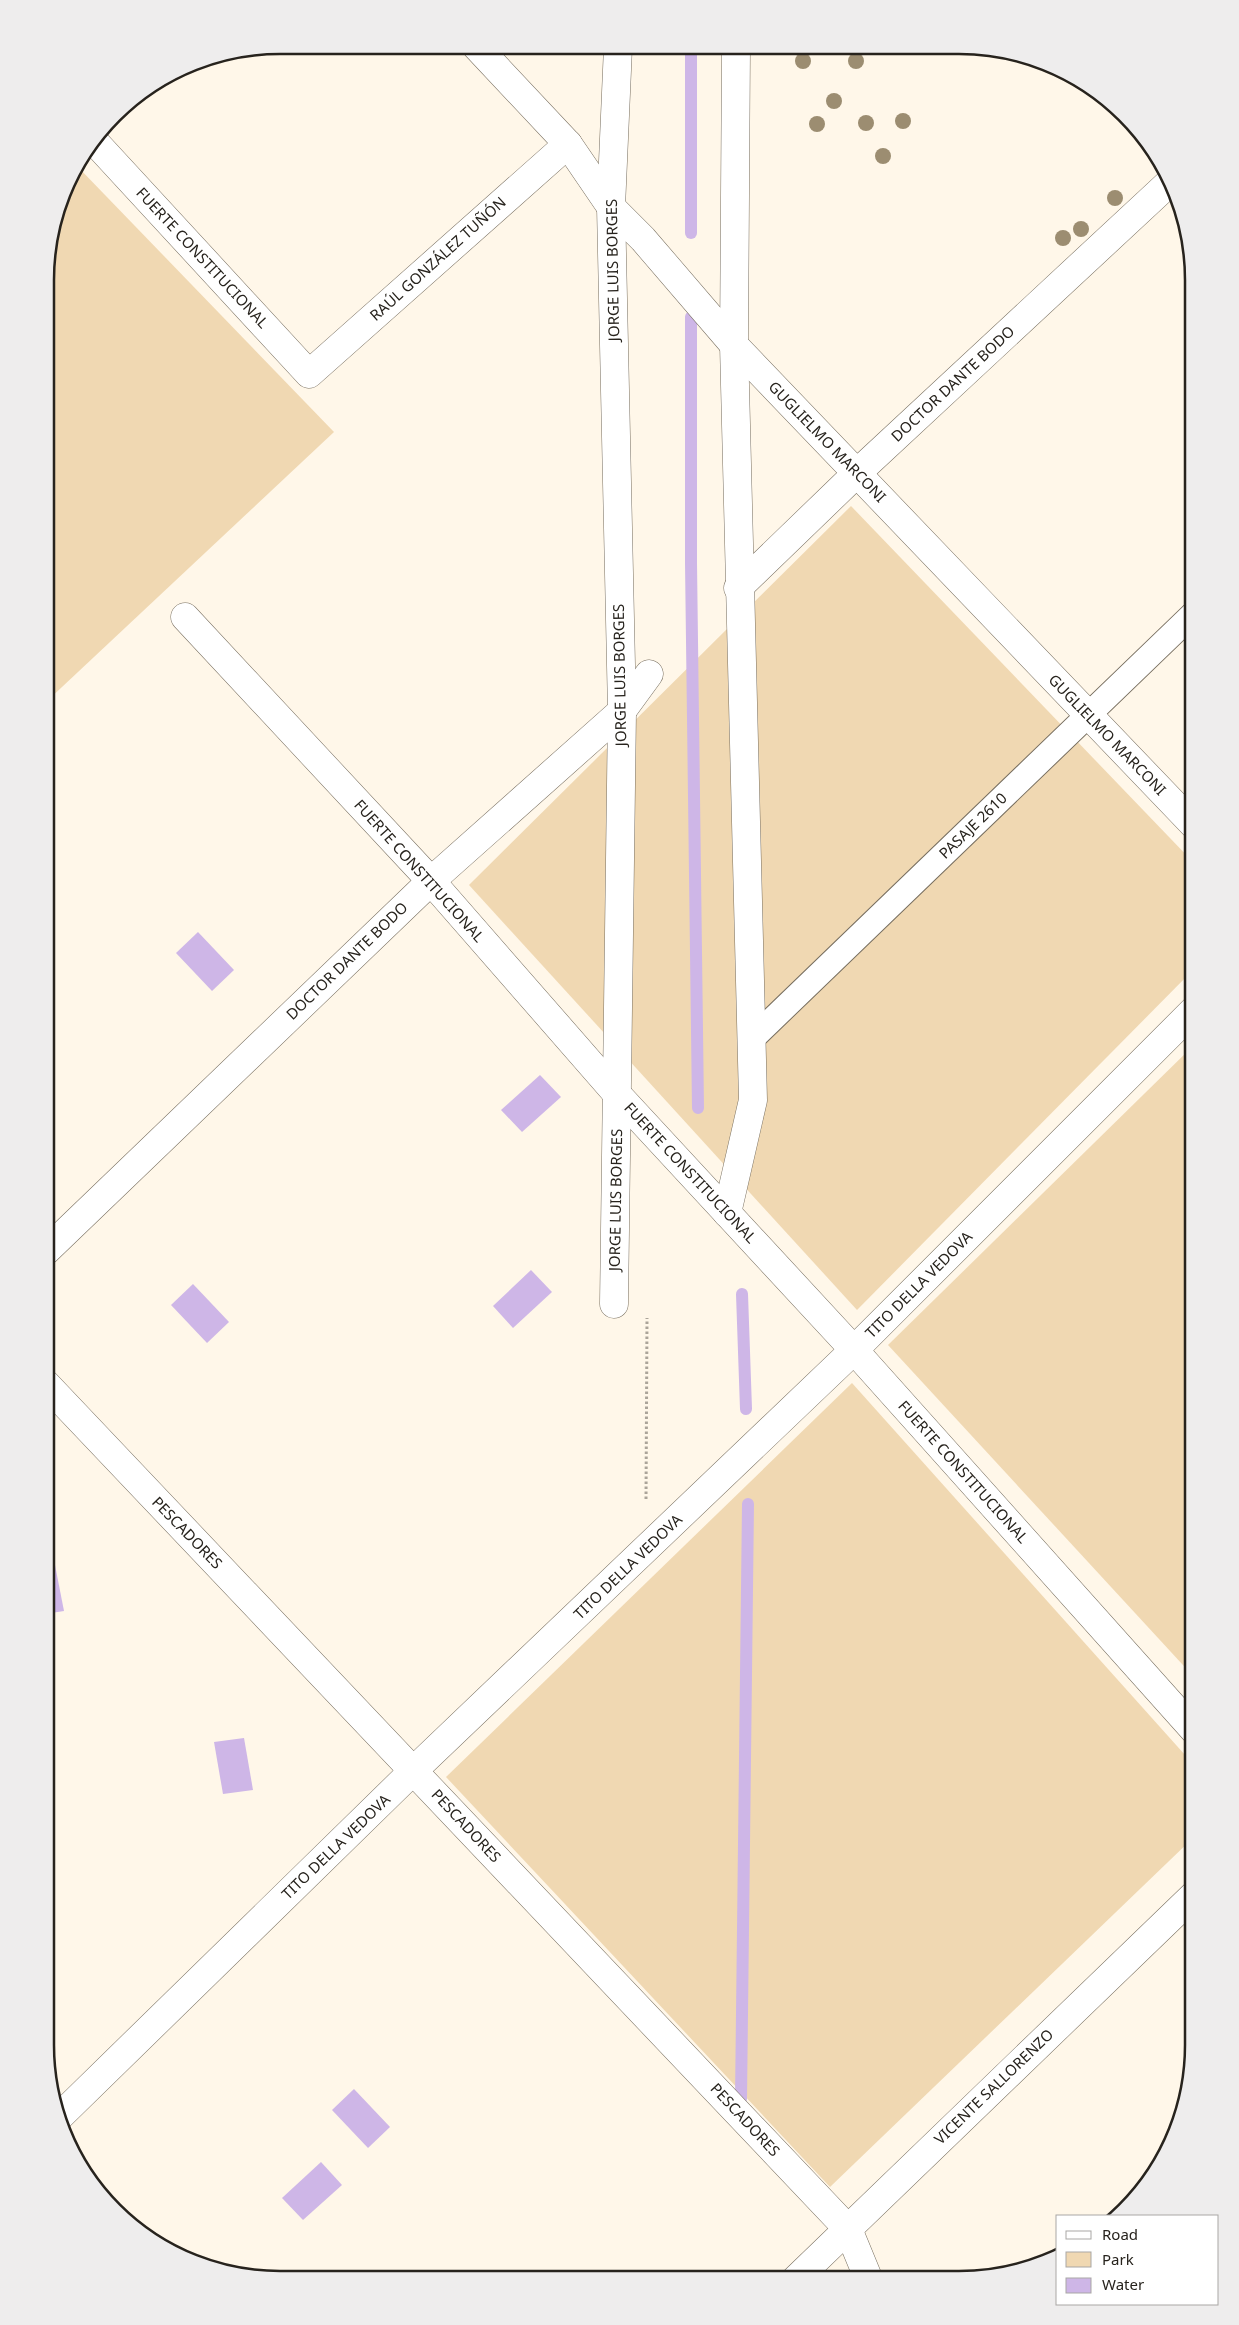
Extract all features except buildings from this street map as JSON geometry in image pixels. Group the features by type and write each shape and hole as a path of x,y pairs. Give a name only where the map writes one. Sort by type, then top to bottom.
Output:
{"street":[{"name":"GUGLIELMO MARCONI","path":"484,54 568,144 611,207 643,239 734,345 1185,816"},
{"name":"JORGE LUIS BORGES","path":"614,1304 622,711 611,207 618,54"},
{"path":"727,1213 753,1100 738,588 734,345 736,54"},
{"name":"RAÚL GONZÁLEZ TUÑÓN","path":"309,374 568,144"},
{"name":"FUERTE CONSTITUCIONAL","path":"98,146 309,374"},
{"name":"DOCTOR DANTE BODO","path":"738,588 857,474 1165,187"},
{"name":"FUERTE CONSTITUCIONAL","path":"184,617 431,881 617,1094 854,1350 1185,1720"},
{"name":"DOCTOR DANTE BODO","path":"54,1243 431,881 622,711 649,674"},
{"name":"TITO DELLA VEDOVA","path":"64,2112 413,1771 854,1350 1185,1019"},
{"name":"PESCADORES","path":"54,1392 848,2229 865,2271"},
{"name":"VICENTE SALLORENZO","path":"804,2271 1185,1904"}],"lane":[{"name":"PASAJE 2610","path":"752,1039 1185,622"}],"green space":[{"path":"82,171 334,432 54,694 54,265 61,221 71,193"},
{"path":"851,506 1185,854 1185,978 857,1310 469,885"},
{"path":"1185,1054 1185,1667 888,1345"},
{"path":"852,1383 1185,1755 1185,1846 830,2187 446,1777"}],"water":[{"path":"198,932 234,970 212,991 176,953"},
{"path":"540,1075 561,1097 522,1132 501,1110"},
{"path":"531,1270 552,1292 513,1328 493,1306"},
{"path":"193,1284 229,1322 207,1343 171,1305"},
{"path":"54,1560 64,1611 54,1613"},
{"path":"244,1738 253,1790 223,1794 214,1742"},
{"path":"354,2089 390,2127 368,2148 332,2110"},
{"path":"321,2162 342,2185 303,2220 282,2198"}],"waterway":[{"path":"691,54 691,233"},
{"path":"691,317 691,563 698,1108"},
{"path":"742,1294 746,1409"},
{"path":"741,2099 748,1504"}]}
